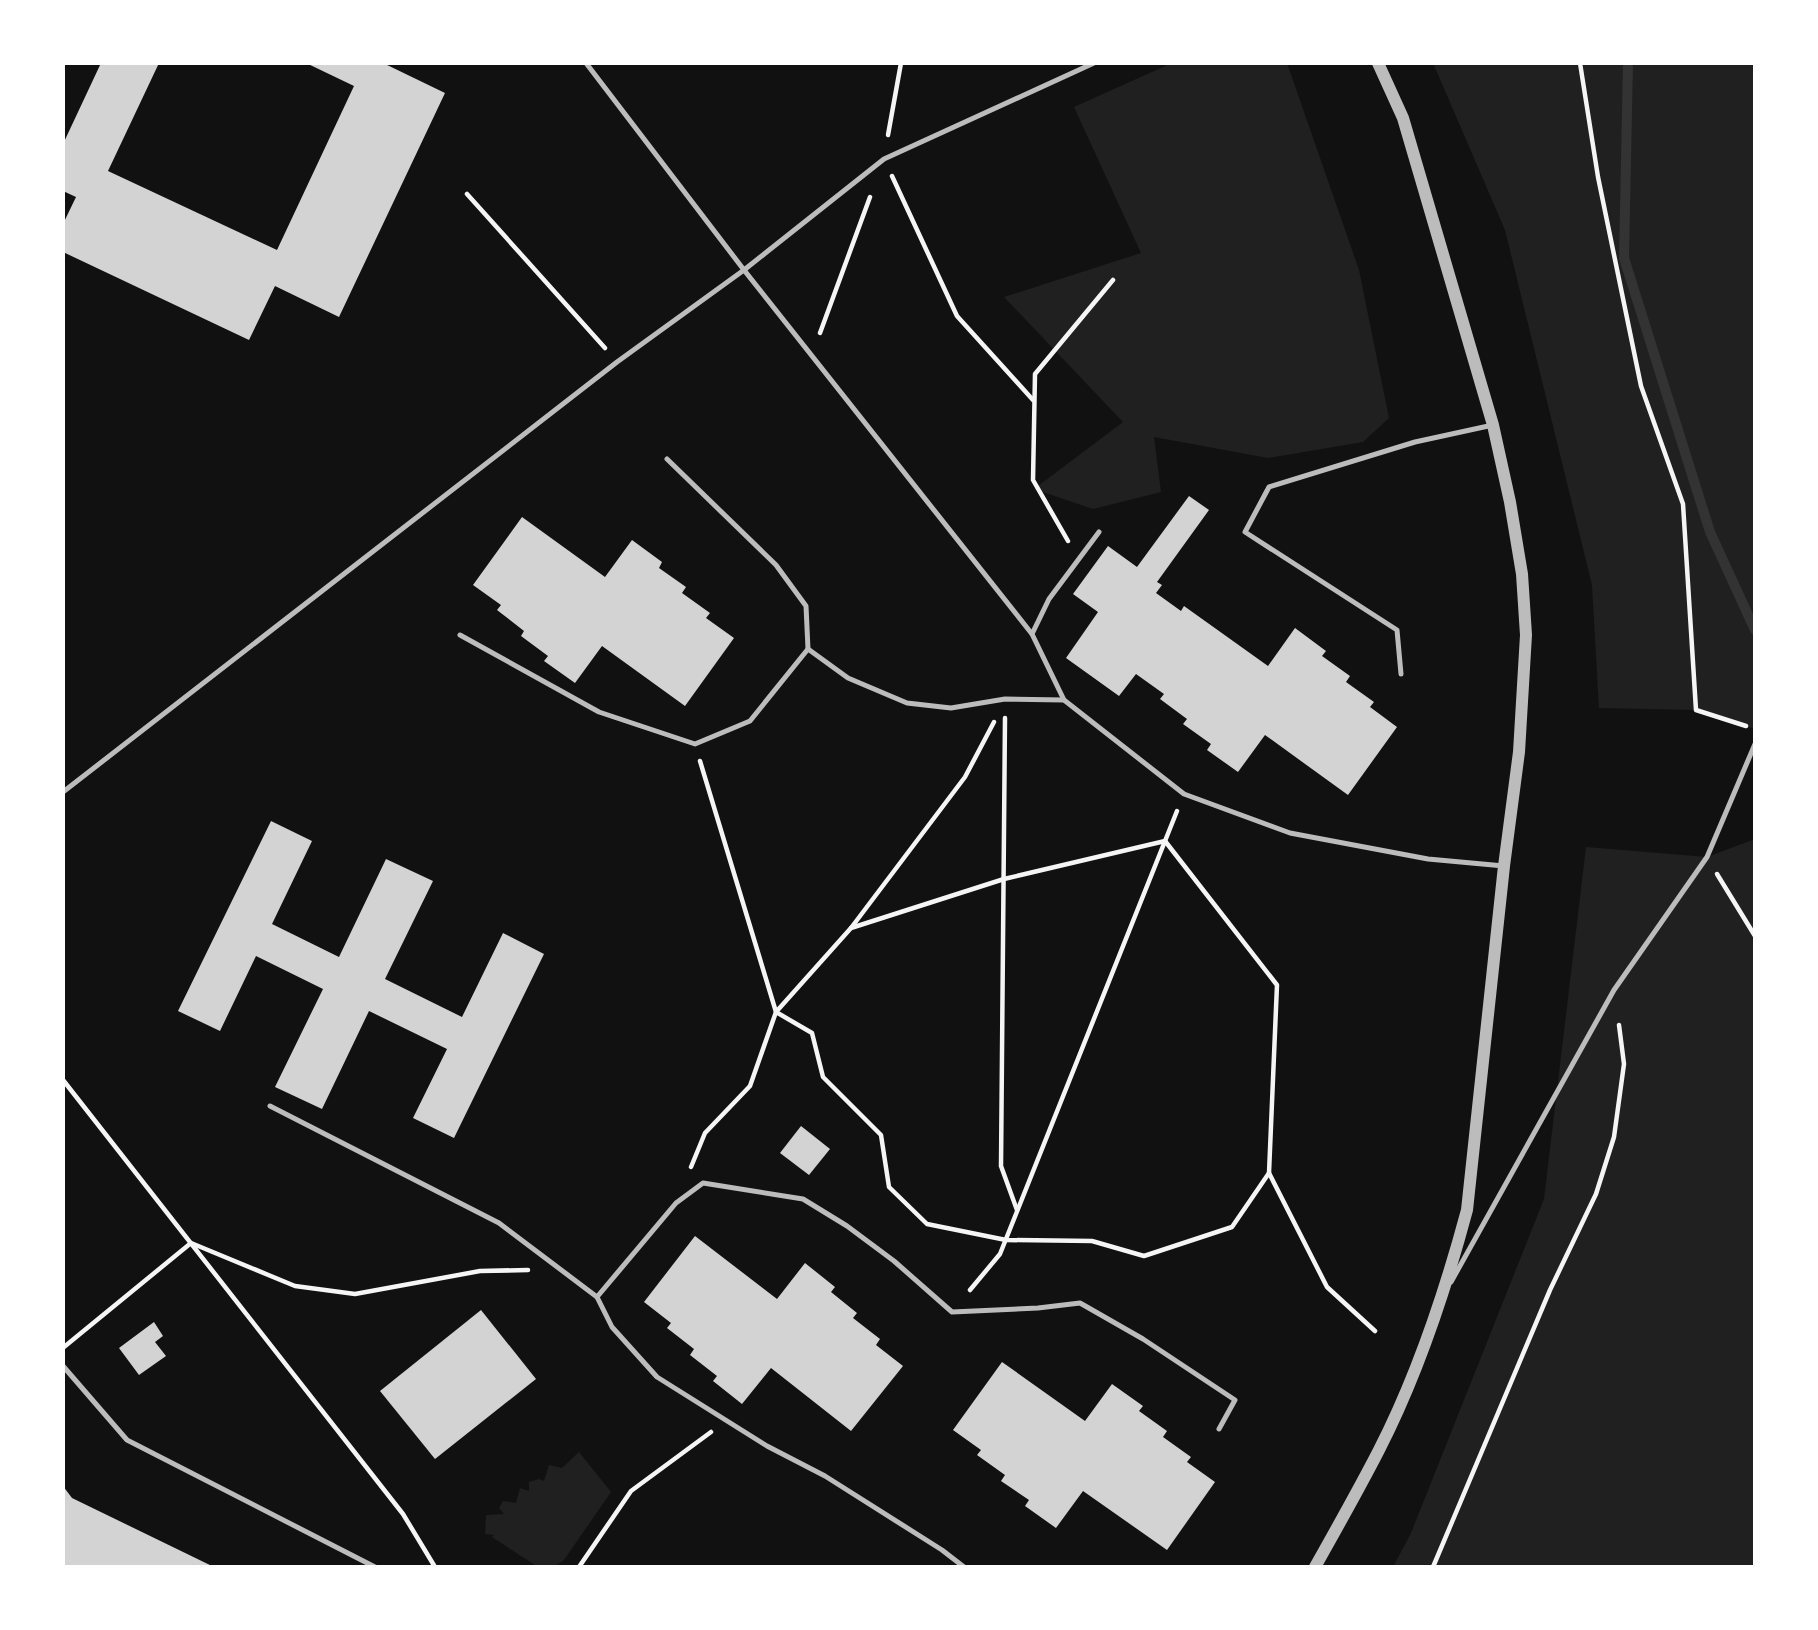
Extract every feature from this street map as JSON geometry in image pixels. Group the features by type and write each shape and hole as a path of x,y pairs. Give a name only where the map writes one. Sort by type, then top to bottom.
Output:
{"street":[{"path":"1315,1567 1380,1448 1417,1367 1467,1210 1504,866 1520,752 1526,635 1522,574 1493,425 1403,118 1378,63"}],"lane":[{"path":"586,63 744,270 1032,634 1064,700 1184,794 1290,833 1428,859 1504,866"},
{"path":"63,792 617,362 744,270 884,159 1094,63"},
{"path":"1401,674 1397,630 1245,532 1269,486 1415,442 1493,425"},
{"path":"460,635 599,712 695,744 750,721 808,649 806,606 776,565 667,459"},
{"path":"1032,634 1049,599 1099,532"},
{"path":"808,649 848,678 907,703 951,708 1005,699 1064,700"},
{"path":"1439,1303 1614,990 1707,858 1755,744"},
{"path":"270,1106 499,1223 597,1297 612,1326 657,1377 767,1446 825,1476 942,1550 964,1567"},
{"path":"597,1297 676,1203 703,1183 803,1199 847,1226 894,1261 952,1312 1080,1303 1143,1339 1235,1400 1219,1429"},
{"path":"63,1366 127,1440 374,1567"}],"path":[{"path":"812,354 884,159 901,63"},
{"path":"1580,63 1598,177 1642,386 1683,504 1696,710 1755,729"},
{"path":"884,159 957,316 1033,400"},
{"path":"467,194 617,362"},
{"path":"1079,561 1033,480 1035,374 1113,280"},
{"path":"1005,699 1001,1166 1017,1212"},
{"path":"676,1203 705,1133 750,1086 776,1012 851,929 965,777 1005,699"},
{"path":"695,744 776,1012 812,1033 823,1077 881,1135 889,1187 927,1224 1006,1240 1092,1241 1144,1256 1233,1227 1269,1173"},
{"path":"952,1312 1000,1254 1184,794"},
{"path":"851,929 1004,878 1165,841"},
{"path":"1165,841 1277,985 1269,1173 1327,1287 1375,1331"},
{"path":"1707,858 1755,936"},
{"path":"1433,1567 1550,1290 1596,1194 1614,1137 1624,1064 1614,990"},
{"path":"63,1080 403,1514 435,1567"},
{"path":"191,1243 295,1286 355,1294 481,1271 561,1269"},
{"path":"63,1347 191,1243"},
{"path":"579,1567 631,1491 727,1421"}],"shaded area":[{"path":"1172,63 1287,63 1359,270 1389,418 1363,442 1268,458 1154,437 1161,492 1093,509 1034,489 1123,422 1004,297 1141,253 1074,107"},
{"path":"1433,63 1755,63 1755,729 1696,710 1599,708 1592,585 1505,230"},
{"path":"1755,839 1755,1567 1393,1567 1411,1533 1544,1199 1586,847 1707,857"},
{"path":"579,1452 611,1492 564,1560 554,1567 538,1567 492,1537 494,1535 485,1534 486,1515 504,1514 499,1508 503,1501 516,1503 520,1488 529,1491 529,1482 539,1479 544,1481 549,1465 562,1468"}],"building":[{"path":"101,63 159,63 108,171 277,250 354,86 306,63 383,63 445,93 339,317 275,286 249,340 63,252 63,224 76,197 63,191 63,144"},
{"path":"1189,496 1209,510 1157,582 1162,585 1156,593 1181,611 1184,606 1268,666 1295,628 1326,651 1322,656 1350,676 1346,682 1374,702 1370,707 1397,727 1348,795 1265,735 1238,772 1207,750 1211,744 1183,724 1187,719 1160,699 1164,694 1136,674 1119,696 1066,658 1098,612 1073,594 1108,546 1137,567"},
{"path":"522,517 605,577 632,540 662,562 659,568 686,587 682,593 710,613 706,618 734,638 685,706 602,646 575,683 544,661 548,656 521,636 524,631 497,610 501,605 473,585"},
{"path":"271,821 312,841 272,924 339,957 386,859 433,881 385,979 462,1017 503,933 544,954 454,1138 413,1118 447,1049 369,1011 322,1109 275,1087 323,989 256,956 220,1031 178,1011"},
{"path":"801,1126 830,1149 809,1175 780,1153"},
{"path":"695,1236 777,1299 805,1263 835,1287 831,1292 857,1313 853,1318 880,1339 876,1345 903,1366 851,1431 771,1368 742,1404 713,1381 717,1376 690,1355 694,1349 667,1328 671,1323 644,1302"},
{"path":"481,1310 536,1379 435,1459 380,1391"},
{"path":"154,1322 163,1336 155,1342 166,1356 139,1375 119,1348"},
{"path":"1002,1362 1085,1421 1112,1384 1143,1406 1139,1411 1167,1431 1163,1437 1191,1457 1187,1462 1215,1482 1167,1550 1083,1491 1056,1528 1025,1506 1029,1500 1001,1481 1005,1475 977,1455 981,1450 953,1430"},
{"path":"63,1486 72,1498 214,1567 63,1567"}],"waterway":[{"path":"1628,63 1624,258 1710,532 1755,630"}]}
